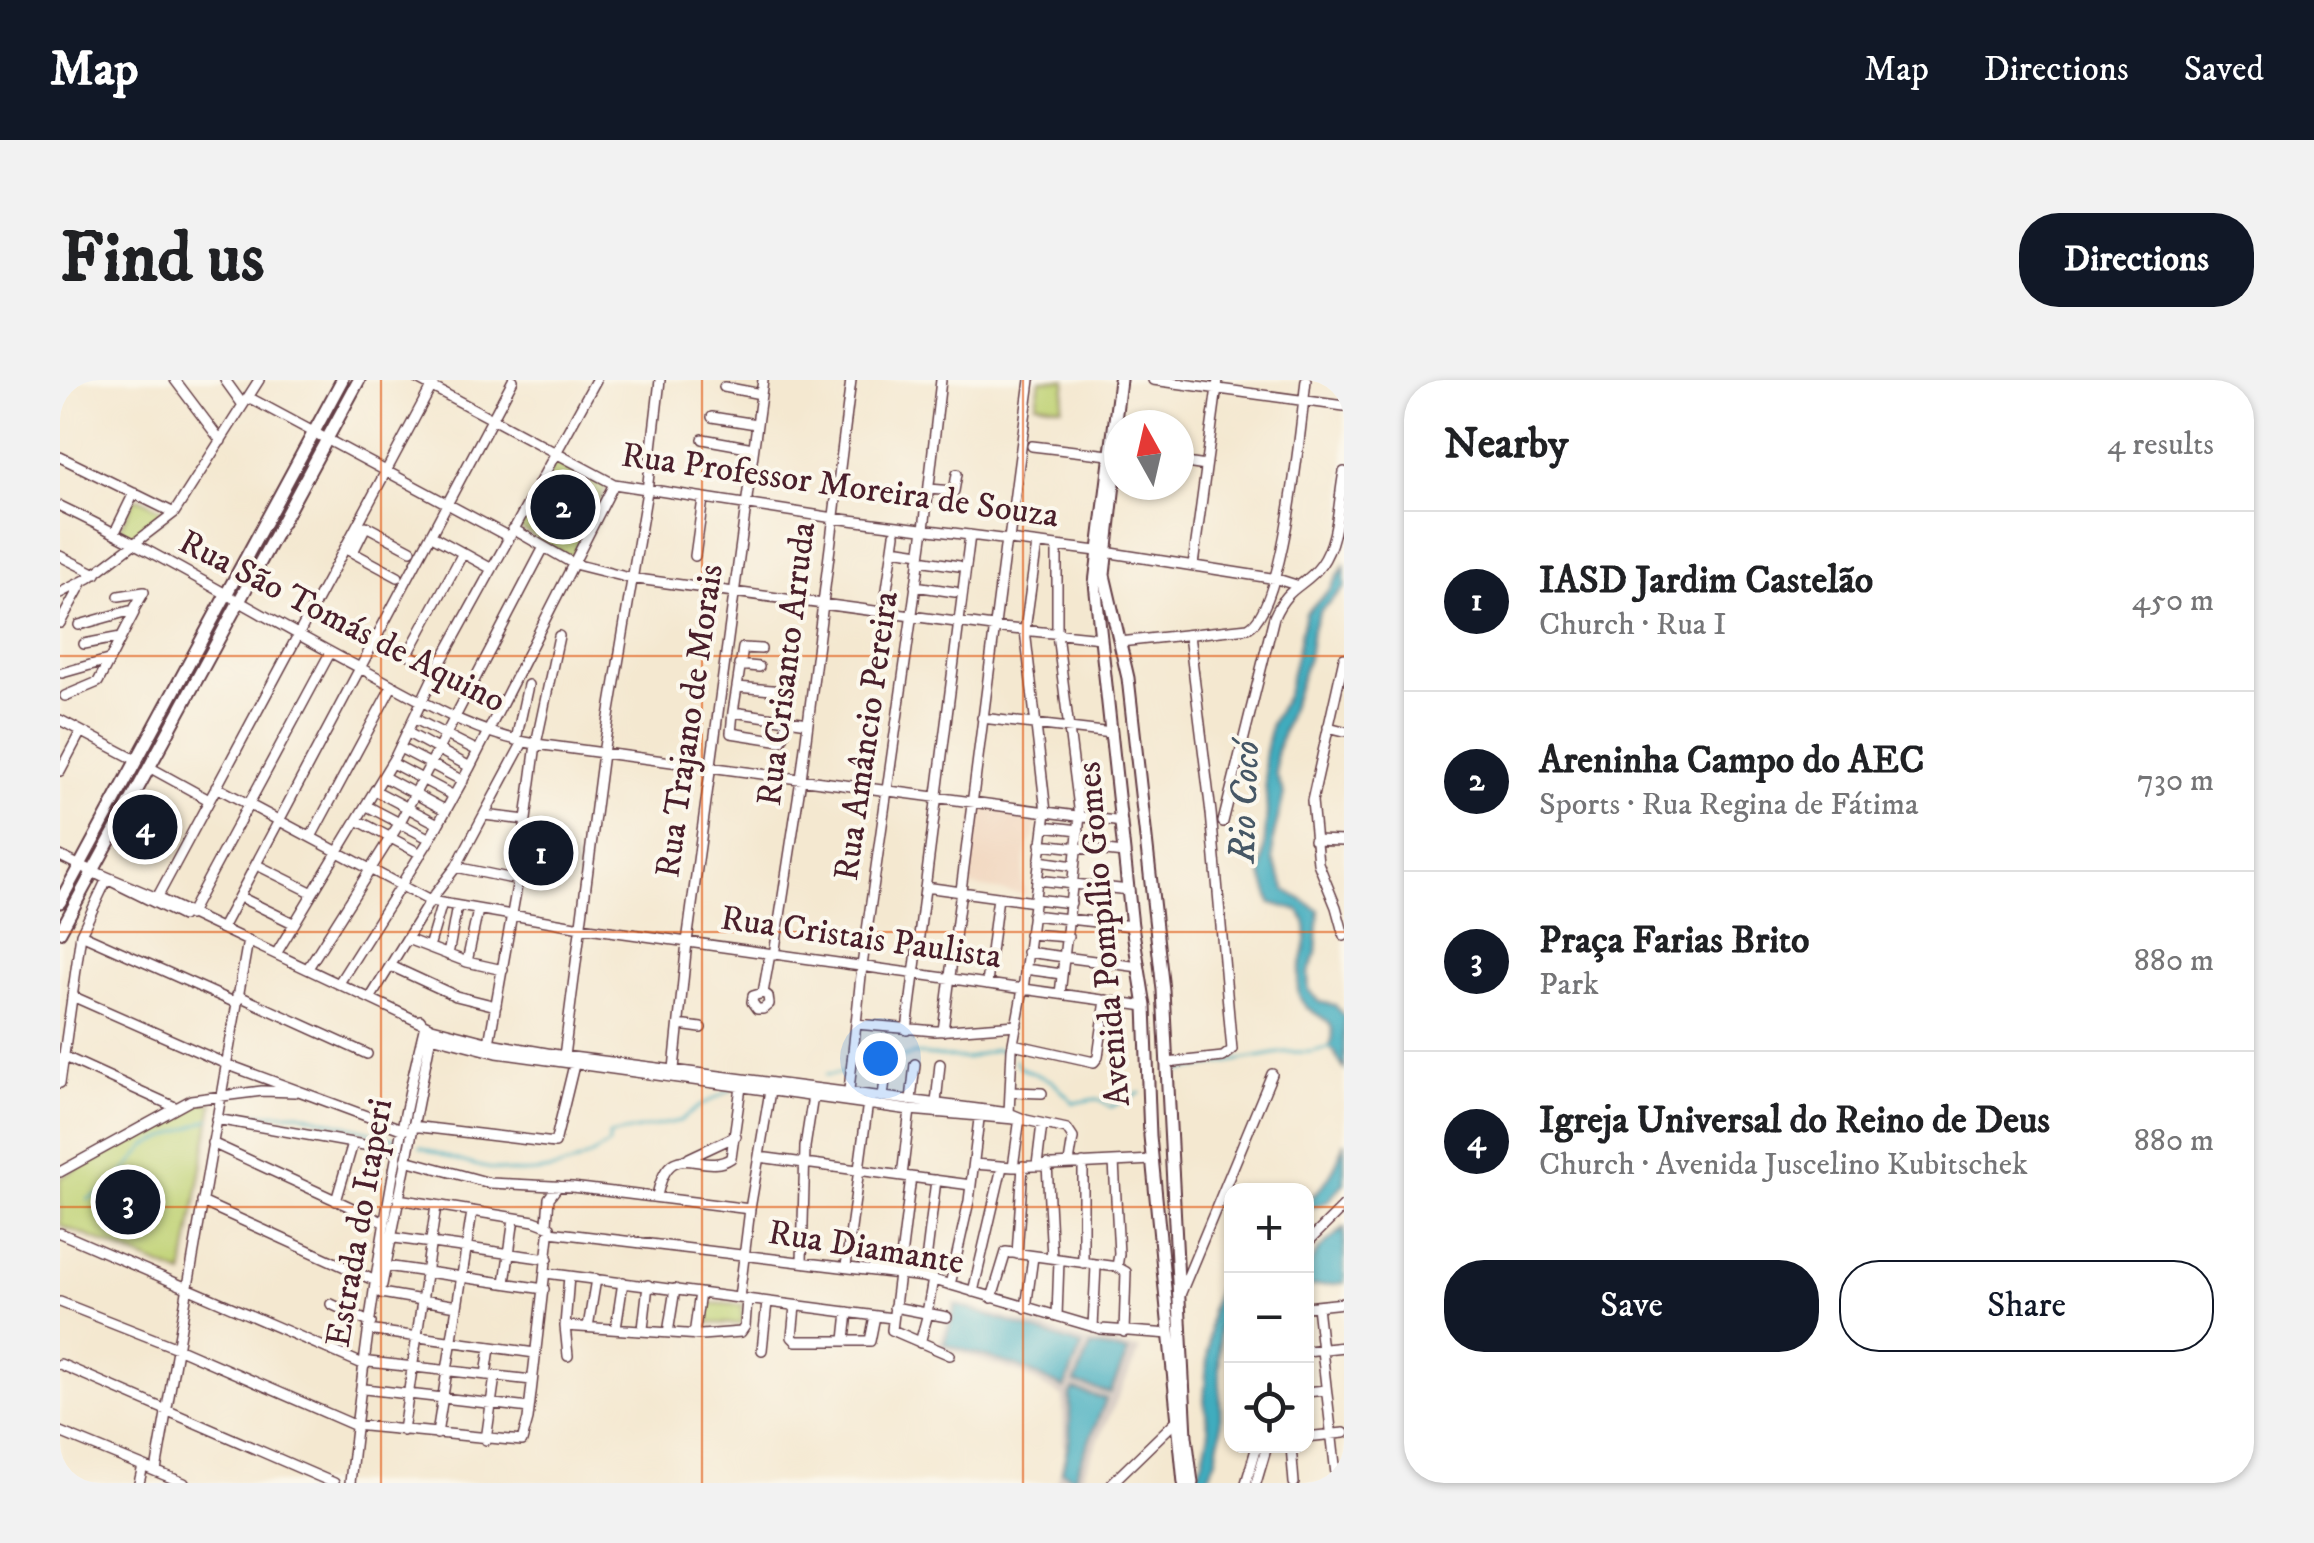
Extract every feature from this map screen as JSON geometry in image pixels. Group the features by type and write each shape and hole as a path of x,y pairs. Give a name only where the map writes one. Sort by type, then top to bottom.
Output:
{"main road":[{"path":"60,902 342,380"},
{"path":"60,932 359,380"},
{"name":"Avenida Pompílio Gomes","path":"1122,410 1123,380"},
{"name":"Avenida Pompílio Gomes","path":"1120,410 1123,380"},
{"name":"Avenida Pompílio Gomes","path":"1108,500 1095,583 1132,926 1145,1006 1179,1444 1189,1482"},
{"name":"Avenida Pompílio Gomes","path":"1101,551 1106,592 1128,678 1164,990 1189,1482"},
{"path":"1146,1037 1165,1037"},
{"path":"1146,1056 1167,1059"}],"street":[{"path":"176,380 220,441"},
{"path":"225,380 246,401 574,564 630,578 734,594 1101,638"},
{"path":"60,593 96,574 174,513 259,380"},
{"name":"Rua Professor Moreira de Souza","path":"418,380 433,383 491,421 614,484 834,518 1101,551 1296,585"},
{"path":"222,928 513,380"},
{"path":"276,954 335,851 368,806 437,669 596,380"},
{"path":"72,996 226,1064 409,1130 555,1143 569,1064 603,753 660,380"},
{"name":"Rua Trajano de Morais","path":"674,1069 687,942 763,380"},
{"name":"Rua Crisanto Arruda","path":"763,992 801,779 852,380"},
{"name":"Rua Amâncio Pereira","path":"849,1096 862,966 942,380"},
{"path":"943,1031 993,627 1030,380"},
{"path":"1153,380 1218,384 1344,406"},
{"path":"1120,642 1254,626 1266,609 1276,579 1306,380"},
{"path":"158,898 349,550 433,383"},
{"path":"1193,565 1218,384"},
{"path":"724,387 761,394"},
{"path":"712,417 756,424"},
{"path":"703,440 754,448"},
{"path":"1032,446 1104,453"},
{"path":"60,456 174,513"},
{"path":"1194,464 1206,466"},
{"path":"1222,822 1274,617 1282,598 1318,570 1330,551 1344,472"},
{"path":"929,488 954,491 957,474"},
{"path":"340,983 470,767 614,484"},
{"path":"115,532 134,492"},
{"path":"695,556 702,499"},
{"name":"Rua São Tomás de Aquino","path":"60,506 115,532 392,686 488,732 536,744 1122,822"},
{"path":"349,550 366,526 411,550"},
{"path":"885,603 895,534"},
{"path":"907,1030 970,535"},
{"path":"432,536 492,568"},
{"path":"1017,1254 1013,1166 1019,1118 1011,1092 1012,1046 1046,812 1025,630 1036,544"},
{"path":"308,968 399,824 544,546"},
{"path":"1057,547 1056,634 1080,816 1060,994"},
{"path":"893,549 959,566"},
{"path":"349,550 398,577"},
{"path":"408,654 463,553"},
{"path":"60,556 96,574"},
{"path":"60,623 82,583"},
{"path":"915,586 955,592"},
{"path":"65,696 95,686 144,592 119,596"},
{"path":"72,600 78,625"},
{"path":"78,625 133,612"},
{"path":"66,613 78,625"},
{"path":"1167,1059 1223,1057 1231,1052 1232,1027 1211,813 1189,635"},
{"path":"488,1047 518,880 536,744 558,636"},
{"path":"84,644 121,637"},
{"path":"378,638 437,669"},
{"path":"736,686 784,691 789,696 784,736 778,742 731,733 736,686 742,648 762,649"},
{"path":"189,916 330,653"},
{"path":"1344,659 1340,694 1313,790 1318,864 1343,920 1344,936"},
{"path":"62,673 108,660"},
{"path":"739,665 758,667"},
{"path":"513,682 548,690"},
{"path":"370,997 456,867 484,815 520,741 528,685"},
{"path":"311,837 392,686"},
{"path":"734,712 808,723"},
{"path":"415,718 478,752"},
{"path":"982,718 1112,733"},
{"path":"60,720 136,760"},
{"path":"1328,727 1344,730"},
{"path":"60,771 82,730"},
{"path":"408,733 470,767"},
{"path":"400,748 462,781"},
{"path":"392,762 454,796"},
{"path":"149,768 209,800"},
{"path":"384,776 446,810"},
{"name":"Rua Cristais Paulista","path":"216,787 430,901 582,927 1145,1006"},
{"path":"376,791 438,824"},
{"path":"368,806 430,839"},
{"path":"484,815 526,820"},
{"path":"359,821 421,854"},
{"path":"1044,826 1079,830"},
{"path":"1314,840 1344,841"},
{"path":"1042,844 1124,852"},
{"path":"60,856 158,898 248,943"},
{"path":"1040,861 1074,866"},
{"path":"256,865 312,892"},
{"path":"456,867 518,880"},
{"path":"92,871 106,881 308,968 426,1027 488,1047 569,1064 741,1087 770,1087 1019,1118 1069,1130 1069,1163"},
{"path":"1037,880 1129,890"},
{"path":"60,1084 81,934 106,881"},
{"path":"926,887 1071,903"},
{"path":"240,896 293,924"},
{"path":"986,984 998,897"},
{"path":"429,947 442,903"},
{"path":"448,955 457,906"},
{"path":"467,962 478,910"},
{"path":"1032,915 1132,926"},
{"path":"81,934 367,1054"},
{"path":"1029,934 1068,937"},
{"path":"407,939 467,962 503,970"},
{"path":"156,1470 248,943"},
{"path":"1028,952 1139,967"},
{"path":"391,966 456,996 496,1006"},
{"path":"1026,969 1062,974"},
{"path":"1012,1046 1094,1062 1106,1000"},
{"path":"856,1024 943,1031 1017,1024"},
{"path":"679,1025 700,1028"},
{"name":"Estrada do Itaperi","path":"380,1287 406,1160 426,1027"},
{"path":"64,1056 175,1107"},
{"path":"569,1064 674,1069 813,1096 849,1096"},
{"path":"892,1324 915,1064"},
{"path":"936,1103 940,1064"},
{"path":"883,1096 886,1071"},
{"path":"1178,1297 1272,1074"},
{"path":"687,1159 726,1162 732,1155 741,1087"},
{"path":"565,1326 694,1335 741,1332 743,1256 770,1087"},
{"path":"60,1172 175,1107 201,1097 270,1090 303,1092"},
{"path":"1011,1092 1042,1093"},
{"path":"802,1261 804,1163 813,1096"},
{"path":"869,1099 883,1096 910,1105 936,1103 980,1113"},
{"path":"846,1266 869,1099"},
{"path":"950,1285 972,1186 980,1113"},
{"path":"216,1119 398,1151"},
{"path":"1042,1124 1042,1165 1055,1259 1057,1316"},
{"name":"Estrada do Itaperi","path":"350,1483 380,1287 385,1223 398,1151 409,1130"},
{"path":"656,1196 668,1166 736,1136"},
{"path":"212,1143 385,1223"},
{"path":"336,1201 353,1143"},
{"path":"758,1157 972,1186"},
{"path":"406,1160 490,1183 558,1186 750,1208"},
{"path":"974,1164 1154,1160"},
{"path":"1083,1162 1083,1263"},
{"path":"1114,1162 1124,1332"},
{"path":"973,1292 1013,1166"},
{"path":"920,1343 927,1313 936,1180"},
{"path":"60,1302 178,1348 356,1428 522,1441 530,1408 548,1260 550,1198 558,1186"},
{"name":"Rua Diamante","path":"398,1199 549,1227 743,1256 928,1278 1093,1327 1170,1334"},
{"path":"202,1202 380,1287 458,1306"},
{"path":"403,1431 436,1206"},
{"path":"1314,1236 1344,1206"},
{"path":"437,1434 472,1212"},
{"path":"504,1283 514,1218"},
{"path":"60,1233 367,1363 532,1380"},
{"path":"395,1238 548,1260"},
{"path":"992,1298 1006,1252 1121,1268"},
{"path":"1026,1308 1033,1257"},
{"path":"386,1266 544,1289"},
{"path":"1093,1327 1096,1266"},
{"path":"546,1273 874,1316 920,1343 950,1355"},
{"path":"568,1356 565,1326 569,1276"},
{"path":"588,1327 596,1278"},
{"path":"616,1328 623,1282"},
{"path":"643,1329 648,1286"},
{"path":"668,1332 675,1289"},
{"path":"694,1335 700,1292"},
{"path":"762,1350 767,1302"},
{"path":"1314,1306 1344,1303"},
{"path":"332,1304 373,1327 415,1338 536,1353"},
{"path":"795,1306 792,1337 796,1341 870,1341 874,1316"},
{"path":"894,1307 947,1317"},
{"path":"845,1340 848,1312"},
{"path":"1314,1315 1322,1349 1338,1483"},
{"path":"1314,1350 1344,1347"},
{"path":"486,1440 491,1404 490,1348"},
{"name":"Estrada do Itaperi","path":"356,1428 367,1363"},
{"path":"60,1364 334,1483"},
{"path":"365,1389 530,1408"},
{"path":"1314,1391 1326,1390"},
{"path":"1112,1483 1177,1420"},
{"path":"60,1432 184,1483"},
{"path":"1314,1436 1344,1433"},
{"path":"1160,1437 1179,1444"},
{"path":"1246,1483 1255,1453"},
{"path":"1256,1483 1265,1453"},
{"path":"1291,1453 1294,1483"},
{"path":"139,1483 143,1466"}],"shaded area":[{"path":"977,808 1038,816 1025,860 1022,883 1027,895 965,885"},
{"path":"954,1302 1091,1342 1140,1349 1079,1483 1057,1483 1064,1453 1063,1397 1019,1373 938,1346"}],"green space":[{"path":"1040,380 1066,380 1062,407 1036,403"},
{"path":"556,460 607,486 571,557 519,528"},
{"path":"138,498 167,512 167,516 133,538 120,528"},
{"path":"201,1100 213,1104 183,1275 60,1225 60,1178"},
{"path":"709,1303 743,1305 742,1324 708,1323"}],"water":[{"name":"Rio Cocó","path":"1344,566 1344,588 1320,611 1312,631 1308,658 1276,753 1276,774 1284,794 1273,839 1273,860 1286,890 1319,910 1309,990 1319,1002 1335,1005 1344,1017 1344,1069 1330,1046 1331,1027 1306,1007 1298,990 1306,939 1304,920 1299,911 1271,903 1262,875 1267,812 1264,758 1271,724 1287,694 1306,613 1331,588"},
{"path":"1344,1142 1344,1183 1327,1202 1314,1207 1314,1194 1338,1160"},
{"path":"1344,1228 1344,1283 1314,1286 1314,1257"},
{"path":"1224,1272 1224,1309 1219,1329 1221,1431 1206,1483 1193,1483 1209,1432 1204,1400 1211,1310"},
{"path":"956,1305 1082,1346 1064,1388 1020,1367 944,1344"},
{"path":"1091,1346 1128,1352 1110,1393 1075,1383"},
{"path":"1074,1390 1106,1399 1074,1478 1062,1471 1070,1437 1070,1395"}],"waterway":[{"path":"1178,1071 1334,1046"},
{"path":"875,1064 916,1054 966,1059 996,1049 1010,1054"},
{"path":"1015,1060 1019,1067 1052,1081 1074,1103 1096,1099 1111,1107 1140,1093"},
{"path":"826,1075 844,1073"},
{"path":"420,1147 492,1169 539,1172 585,1158 609,1144 609,1135 680,1121 731,1090"},
{"path":"224,1115 299,1113 396,1139"},
{"path":"87,1200 113,1186 146,1146 210,1119"}],"place":[{"name":"Areninha Campo do AEC","path":"563,507"},
{"name":"Igreja Universal do Reino de Deus","path":"145,827"},
{"name":"IASD Jardim Castelão","path":"541,853"},
{"name":"Praça Farias Brito","path":"128,1202"}]}
